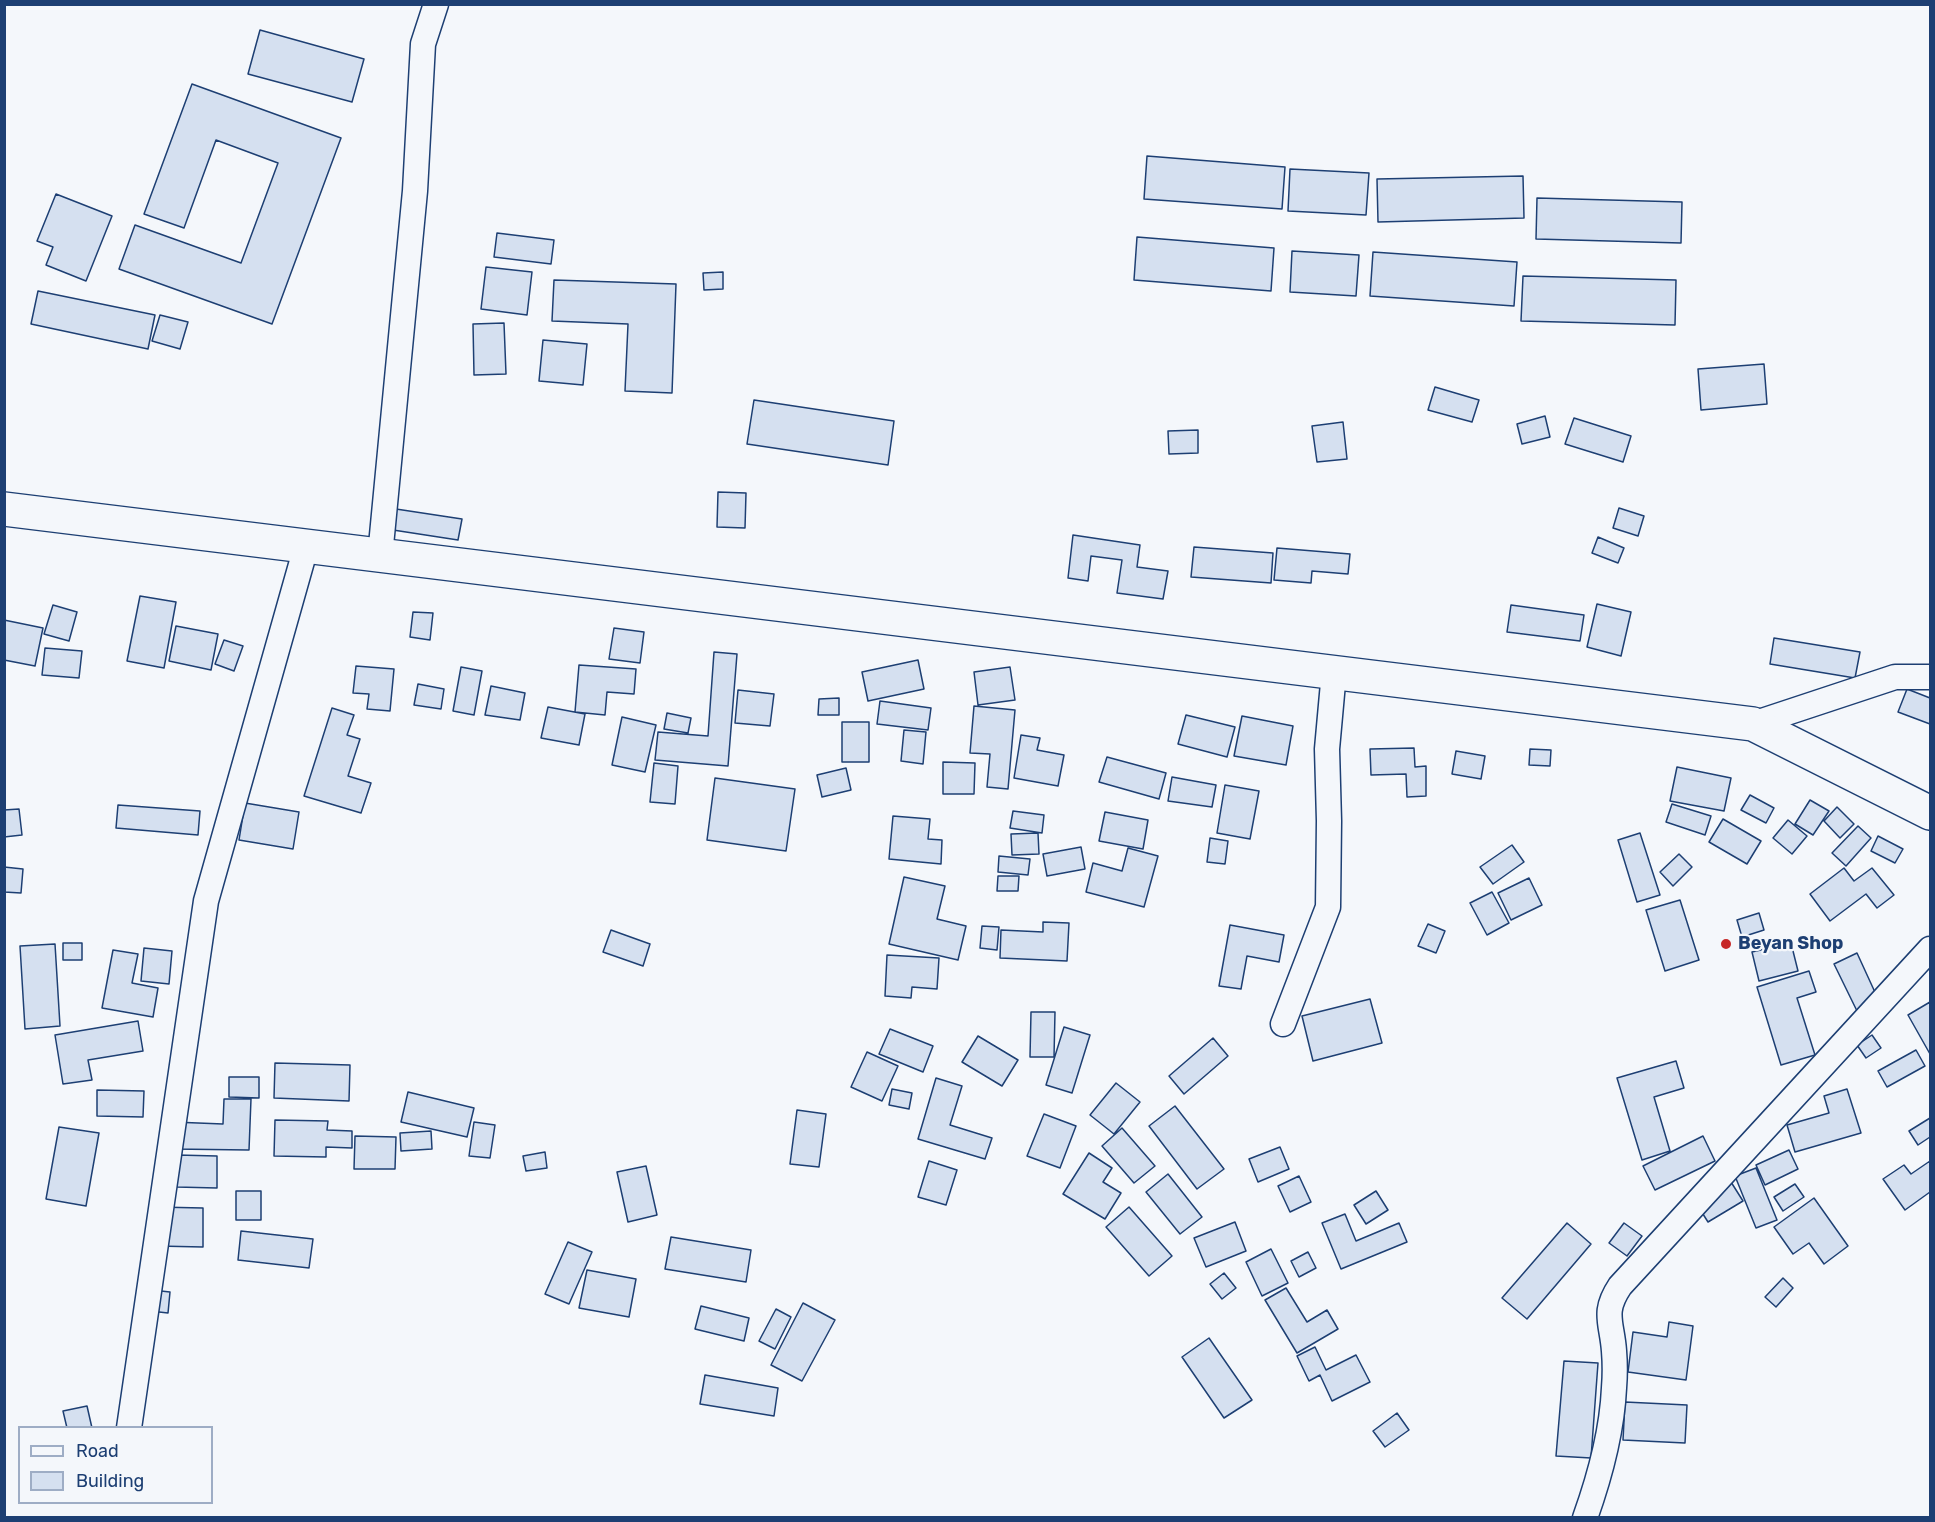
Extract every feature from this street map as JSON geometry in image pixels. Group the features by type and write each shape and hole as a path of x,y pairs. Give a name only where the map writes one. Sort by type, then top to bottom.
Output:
{"highway":[{"path":"4,509 1753,724 1930,813"}],"street":[{"path":"380,556 415,190 423,44 435,4"},
{"path":"129,1426 206,901 306,547"},
{"path":"1283,1024 1328,907 1327,749 1334,672"},
{"path":"1753,724 1895,677 1930,677"},
{"path":"1585,1518 1597,1485 1610,1427 1614,1388 1614,1351 1608,1319 1611,1300 1620,1286 1930,949"}],"building":[{"path":"260,30 364,59 352,102 248,74"},
{"path":"192,84 341,138 272,324 119,269 135,225 241,263 278,163 216,140 184,228 144,214"},
{"path":"1147,156 1285,167 1282,209 1144,199"},
{"path":"1290,169 1369,173 1366,215 1288,211"},
{"path":"1523,176 1524,218 1378,222 1377,179"},
{"path":"56,194 112,216 86,281 46,265 53,247 37,241"},
{"path":"1537,198 1682,202 1681,243 1536,239"},
{"path":"497,233 554,240 551,264 494,257"},
{"path":"1137,237 1274,248 1271,291 1134,280"},
{"path":"1292,251 1359,255 1356,296 1290,292"},
{"path":"1373,252 1517,262 1514,306 1370,296"},
{"path":"486,267 532,272 527,315 481,309"},
{"path":"723,272 723,289 704,290 703,273"},
{"path":"1523,276 1676,280 1675,325 1521,321"},
{"path":"554,280 676,284 672,393 625,391 628,324 552,321"},
{"path":"38,291 155,315 148,349 31,324"},
{"path":"160,315 188,322 180,349 152,341"},
{"path":"504,323 506,374 474,375 473,324"},
{"path":"543,340 587,344 583,385 539,381"},
{"path":"1764,364 1767,404 1701,410 1698,369"},
{"path":"1435,387 1479,400 1472,422 1428,410"},
{"path":"754,400 894,421 888,465 747,444"},
{"path":"1545,416 1550,437 1522,444 1517,424"},
{"path":"1574,418 1631,436 1623,462 1565,444"},
{"path":"1343,422 1347,459 1317,462 1312,426"},
{"path":"1198,430 1198,453 1169,454 1168,431"},
{"path":"718,492 746,493 745,528 717,527"},
{"path":"1619,508 1644,516 1638,536 1613,528"},
{"path":"396,509 462,519 458,540 393,530"},
{"path":"1073,535 1140,545 1137,567 1168,571 1163,599 1117,593 1122,560 1091,556 1088,581 1068,578"},
{"path":"1598,537 1624,548 1618,563 1592,553"},
{"path":"1194,547 1273,553 1271,583 1191,577"},
{"path":"1277,548 1350,554 1348,574 1312,571 1311,583 1274,580"},
{"path":"140,596 176,602 164,668 127,661"},
{"path":"1597,604 1631,612 1621,656 1587,647"},
{"path":"53,605 77,612 69,641 44,634"},
{"path":"1511,605 1584,615 1580,641 1507,632"},
{"path":"413,612 433,613 430,640 410,637"},
{"path":"4,620 43,628 35,666 4,660"},
{"path":"176,626 218,634 211,670 169,661"},
{"path":"614,628 644,632 640,663 609,659"},
{"path":"1774,638 1860,652 1855,678 1770,664"},
{"path":"224,640 243,646 234,671 215,664"},
{"path":"45,648 82,651 79,678 42,675"},
{"path":"714,652 737,654 728,766 655,760 658,732 708,736"},
{"path":"918,660 924,689 868,701 862,672"},
{"path":"579,665 636,669 634,694 607,692 605,715 575,712"},
{"path":"356,666 394,669 390,711 367,709 369,694 353,693"},
{"path":"461,667 482,671 474,715 453,711"},
{"path":"1010,667 1015,700 978,705 974,672"},
{"path":"418,684 444,689 441,709 414,705"},
{"path":"491,686 525,693 520,720 485,715"},
{"path":"1907,689 1930,698 1930,724 1898,712"},
{"path":"738,690 774,694 770,726 735,723"},
{"path":"839,698 839,715 818,715 819,699"},
{"path":"880,701 931,708 928,730 877,724"},
{"path":"974,706 1015,710 1008,789 987,787 990,754 970,753"},
{"path":"548,707 585,714 579,745 541,738"},
{"path":"332,708 354,715 347,735 360,739 348,776 371,783 361,813 304,796"},
{"path":"667,713 691,718 688,733 664,729"},
{"path":"1186,715 1235,727 1227,757 1178,744"},
{"path":"1242,716 1293,726 1286,765 1234,756"},
{"path":"622,717 656,725 645,772 612,765"},
{"path":"842,722 869,722 869,762 842,762"},
{"path":"904,730 926,732 923,764 901,761"},
{"path":"1021,735 1040,738 1037,750 1064,755 1058,786 1014,778"},
{"path":"1414,748 1415,767 1426,766 1426,796 1407,797 1406,774 1371,775 1370,749"},
{"path":"1530,749 1551,750 1550,766 1529,765"},
{"path":"1456,751 1485,756 1481,779 1452,774"},
{"path":"1107,757 1166,773 1159,799 1099,782"},
{"path":"943,762 975,763 974,794 943,794"},
{"path":"654,763 678,766 675,804 650,802"},
{"path":"1677,767 1731,778 1724,811 1670,801"},
{"path":"846,768 851,790 822,797 817,775"},
{"path":"1172,777 1216,785 1212,807 1168,801"},
{"path":"715,778 795,789 786,851 707,840"},
{"path":"1225,785 1259,791 1250,839 1217,833"},
{"path":"1750,795 1774,808 1766,823 1741,810"},
{"path":"1810,800 1829,811 1813,835 1795,824"},
{"path":"245,803 299,812 293,849 239,840"},
{"path":"1672,804 1711,816 1705,835 1666,822"},
{"path":"118,805 200,811 198,835 116,828"},
{"path":"1837,807 1854,824 1840,838 1824,821"},
{"path":"19,809 22,835 4,837 4,810"},
{"path":"1013,811 1044,815 1042,833 1010,828"},
{"path":"1105,812 1148,820 1143,849 1099,841"},
{"path":"893,816 930,819 928,839 942,840 941,864 889,859"},
{"path":"1723,819 1761,841 1747,864 1709,842"},
{"path":"1788,820 1807,836 1792,854 1773,838"},
{"path":"1858,826 1871,838 1846,866 1832,853"},
{"path":"1038,833 1039,854 1012,855 1011,834"},
{"path":"1640,833 1660,895 1637,902 1618,840"},
{"path":"1878,836 1903,849 1895,863 1871,851"},
{"path":"1210,838 1228,841 1225,864 1207,862"},
{"path":"1512,845 1524,862 1493,884 1480,867"},
{"path":"1081,847 1085,869 1047,876 1043,854"},
{"path":"1128,848 1158,856 1144,907 1086,892 1093,863 1122,871"},
{"path":"1679,854 1692,867 1673,886 1660,872"},
{"path":"999,856 1030,859 1028,875 998,872"},
{"path":"4,867 23,869 21,893 4,892"},
{"path":"1844,868 1854,881 1872,868 1894,895 1877,908 1866,894 1830,921 1810,894"},
{"path":"998,876 1019,876 1018,891 997,891"},
{"path":"904,877 945,886 937,919 966,926 958,960 889,944"},
{"path":"1529,878 1542,905 1511,920 1498,893"},
{"path":"1492,892 1509,923 1487,935 1470,903"},
{"path":"1680,900 1699,960 1665,971 1646,910"},
{"path":"1759,913 1764,930 1742,937 1737,920"},
{"path":"1043,922 1069,923 1067,961 1000,958 1001,930 1043,932"},
{"path":"1428,924 1445,931 1436,953 1418,946"},
{"path":"1230,925 1284,935 1279,962 1247,956 1241,989 1219,986"},
{"path":"982,926 999,927 997,950 980,948"},
{"path":"611,930 650,944 643,966 603,952"},
{"path":"63,943 82,943 82,960 63,960"},
{"path":"1791,943 1798,971 1759,981 1752,952"},
{"path":"55,944 60,1026 25,1029 20,946"},
{"path":"144,948 172,951 169,984 141,981"},
{"path":"113,950 138,954 132,983 158,988 153,1017 102,1008"},
{"path":"1857,953 1879,1001 1857,1011 1834,964"},
{"path":"887,955 939,958 937,989 912,987 911,998 885,996"},
{"path":"1809,971 1816,992 1797,998 1815,1055 1781,1065 1757,987"},
{"path":"1370,999 1382,1043 1313,1061 1302,1016"},
{"path":"1930,1002 1930,1054 1908,1015"},
{"path":"1031,1012 1055,1012 1054,1057 1030,1057"},
{"path":"138,1021 143,1051 88,1060 92,1080 63,1084 55,1035"},
{"path":"1064,1027 1090,1035 1072,1093 1046,1085"},
{"path":"890,1029 933,1046 923,1072 879,1054"},
{"path":"1872,1035 1881,1048 1866,1058 1857,1045"},
{"path":"978,1036 1018,1060 1002,1086 962,1062"},
{"path":"1213,1038 1228,1056 1184,1094 1169,1076"},
{"path":"1916,1050 1925,1066 1887,1087 1878,1071"},
{"path":"867,1052 898,1066 882,1101 851,1087"},
{"path":"1676,1061 1684,1088 1654,1097 1670,1151 1642,1160 1617,1078"},
{"path":"275,1063 350,1065 349,1101 274,1098"},
{"path":"229,1077 259,1077 259,1098 229,1097"},
{"path":"936,1078 962,1086 950,1125 992,1138 985,1159 918,1139"},
{"path":"1116,1083 1140,1102 1114,1134 1090,1115"},
{"path":"892,1089 912,1093 909,1109 889,1105"},
{"path":"1847,1089 1861,1133 1795,1152 1787,1125 1829,1113 1824,1096"},
{"path":"97,1090 144,1091 143,1117 97,1116"},
{"path":"408,1092 474,1108 467,1137 401,1122"},
{"path":"224,1099 251,1099 249,1150 172,1149 173,1122 223,1124"},
{"path":"1175,1106 1224,1169 1197,1189 1149,1126"},
{"path":"797,1110 826,1114 819,1167 790,1164"},
{"path":"1044,1114 1076,1126 1060,1168 1027,1156"},
{"path":"1930,1118 1930,1137 1918,1145 1909,1131"},
{"path":"275,1120 328,1121 327,1130 352,1131 352,1148 326,1147 326,1157 274,1156"},
{"path":"474,1122 495,1125 490,1158 469,1156"},
{"path":"59,1127 99,1133 86,1206 46,1199"},
{"path":"1122,1128 1155,1166 1134,1183 1102,1146"},
{"path":"431,1131 432,1149 401,1151 400,1133"},
{"path":"355,1136 396,1137 395,1169 354,1169"},
{"path":"1703,1136 1715,1161 1655,1190 1643,1166"},
{"path":"1280,1147 1289,1169 1258,1182 1249,1159"},
{"path":"1789,1150 1798,1169 1765,1185 1756,1165"},
{"path":"545,1152 547,1168 526,1171 523,1156"},
{"path":"1089,1153 1112,1168 1103,1182 1121,1193 1105,1219 1063,1194"},
{"path":"177,1155 217,1156 217,1188 176,1187"},
{"path":"929,1161 957,1170 946,1205 918,1197"},
{"path":"1930,1161 1930,1192 1905,1210 1883,1179 1904,1165 1911,1174"},
{"path":"646,1166 657,1215 628,1222 617,1172"},
{"path":"1756,1168 1777,1220 1756,1228 1735,1176"},
{"path":"1168,1174 1202,1217 1180,1234 1146,1192"},
{"path":"1299,1176 1311,1202 1290,1212 1278,1186"},
{"path":"1731,1182 1743,1201 1708,1222 1696,1203"},
{"path":"1795,1184 1804,1197 1783,1211 1774,1197"},
{"path":"236,1191 261,1191 261,1220 236,1220"},
{"path":"1376,1191 1388,1210 1366,1224 1354,1205"},
{"path":"1814,1198 1848,1246 1824,1264 1809,1243 1793,1254 1774,1227"},
{"path":"157,1207 203,1208 203,1247 157,1246"},
{"path":"1129,1207 1172,1256 1149,1276 1106,1227"},
{"path":"1345,1214 1356,1241 1399,1223 1407,1242 1341,1269 1322,1223"},
{"path":"1235,1222 1246,1251 1206,1267 1194,1238"},
{"path":"1567,1223 1591,1244 1527,1319 1502,1298"},
{"path":"1624,1223 1642,1236 1627,1256 1609,1243"},
{"path":"241,1231 313,1239 309,1268 238,1260"},
{"path":"671,1237 751,1250 746,1282 665,1269"},
{"path":"568,1242 592,1252 569,1304 545,1294"},
{"path":"1271,1249 1288,1283 1262,1296 1246,1262"},
{"path":"1308,1252 1316,1268 1299,1277 1291,1261"},
{"path":"587,1270 636,1279 629,1317 579,1308"},
{"path":"1224,1273 1236,1288 1222,1299 1210,1284"},
{"path":"1783,1278 1793,1288 1776,1307 1765,1297"},
{"path":"1286,1288 1307,1322 1327,1310 1338,1329 1297,1353 1265,1300"},
{"path":"143,1289 170,1292 168,1313 141,1310"},
{"path":"803,1303 835,1320 802,1381 771,1365"},
{"path":"701,1306 749,1318 744,1341 695,1329"},
{"path":"776,1309 791,1317 775,1349 759,1341"},
{"path":"1669,1322 1693,1326 1686,1380 1628,1372 1633,1332 1667,1337"},
{"path":"1209,1338 1252,1400 1224,1418 1182,1357"},
{"path":"1315,1347 1326,1370 1356,1355 1370,1382 1332,1401 1320,1375 1309,1381 1297,1356"},
{"path":"1564,1361 1598,1363 1591,1458 1556,1456"},
{"path":"705,1375 778,1388 774,1416 700,1404"},
{"path":"1625,1402 1687,1405 1685,1443 1623,1440"},
{"path":"87,1406 92,1426 67,1426 63,1411"},
{"path":"1397,1413 1409,1430 1385,1447 1373,1431"}],"place":[{"name":"Beyan Shop","path":"1726,944"}]}
